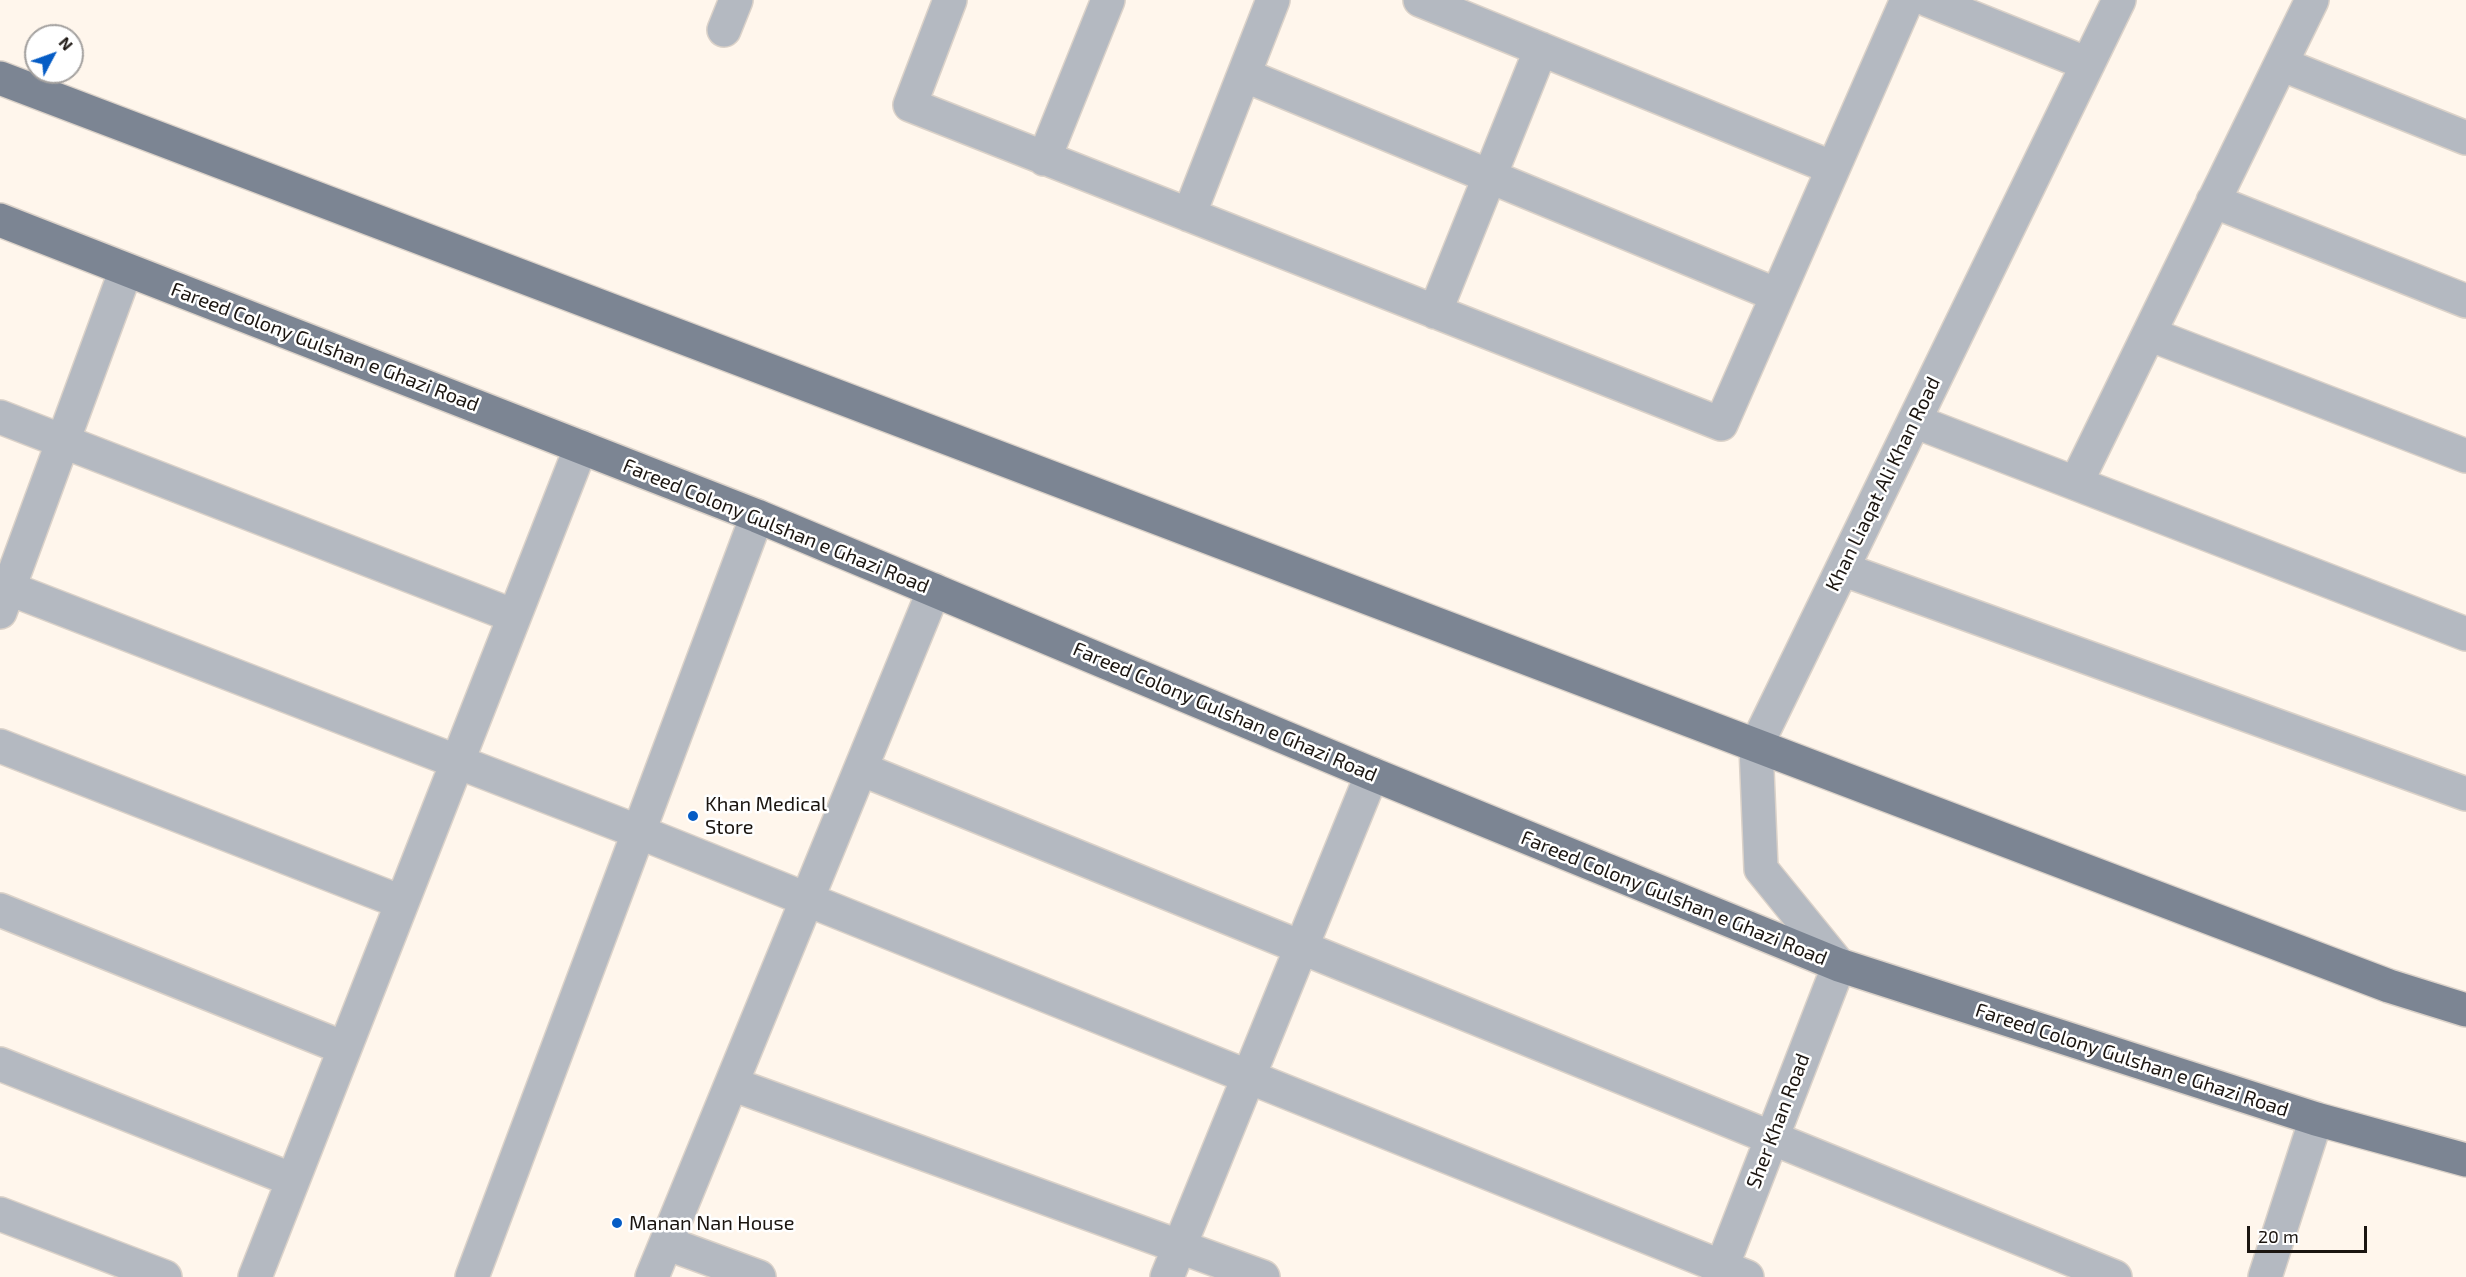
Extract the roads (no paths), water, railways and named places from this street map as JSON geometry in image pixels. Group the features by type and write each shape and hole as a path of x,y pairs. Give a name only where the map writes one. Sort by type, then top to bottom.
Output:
{"main road":[{"path":"0,78 2389,986 2466,1010"},
{"name":"Fareed Colony Gulshan e Ghazi Road","path":"0,220 757,516 1372,774 1839,966 2316,1119 2466,1160"}],"street":[{"path":"724,30 736,0"},
{"path":"950,0 910,105 1721,424 1906,0"},
{"path":"1044,159 1108,0"},
{"path":"1189,215 1273,0"},
{"path":"1420,0 1833,168"},
{"path":"1928,0 2088,64"},
{"name":"Khan Liaqat Ali Khan Road","path":"1839,966 1761,869 1756,746 2119,0"},
{"path":"2076,483 2312,0"},
{"path":"1435,312 1541,49"},
{"path":"2281,64 2466,138"},
{"path":"1244,75 1777,295"},
{"path":"2213,201 2466,301"},
{"path":"126,270 63,442 3,595 456,761 639,832 1248,1077 1729,1274"},
{"path":"2149,334 2466,456"},
{"path":"0,417 514,616"},
{"path":"1914,421 2466,634"},
{"path":"255,1277 581,447"},
{"path":"472,1277 757,516"},
{"path":"1842,569 2466,794"},
{"path":"652,1277 933,590"},
{"path":"0,746 401,902"},
{"path":"861,769 2115,1277"},
{"path":"1167,1277 1372,774"},
{"path":"0,910 344,1048"},
{"name":"Sher Khan Road","path":"1729,1274 1771,1138 1839,966"},
{"path":"0,1064 293,1180"},
{"path":"732,1084 1263,1277"},
{"path":"2265,1277 2316,1119"},
{"path":"0,1214 165,1277"},
{"path":"666,1243 759,1277"}],"place":[{"name":"Khan Medical Store","path":"693,816"},
{"name":"Manan Nan House","path":"617,1223"}]}
